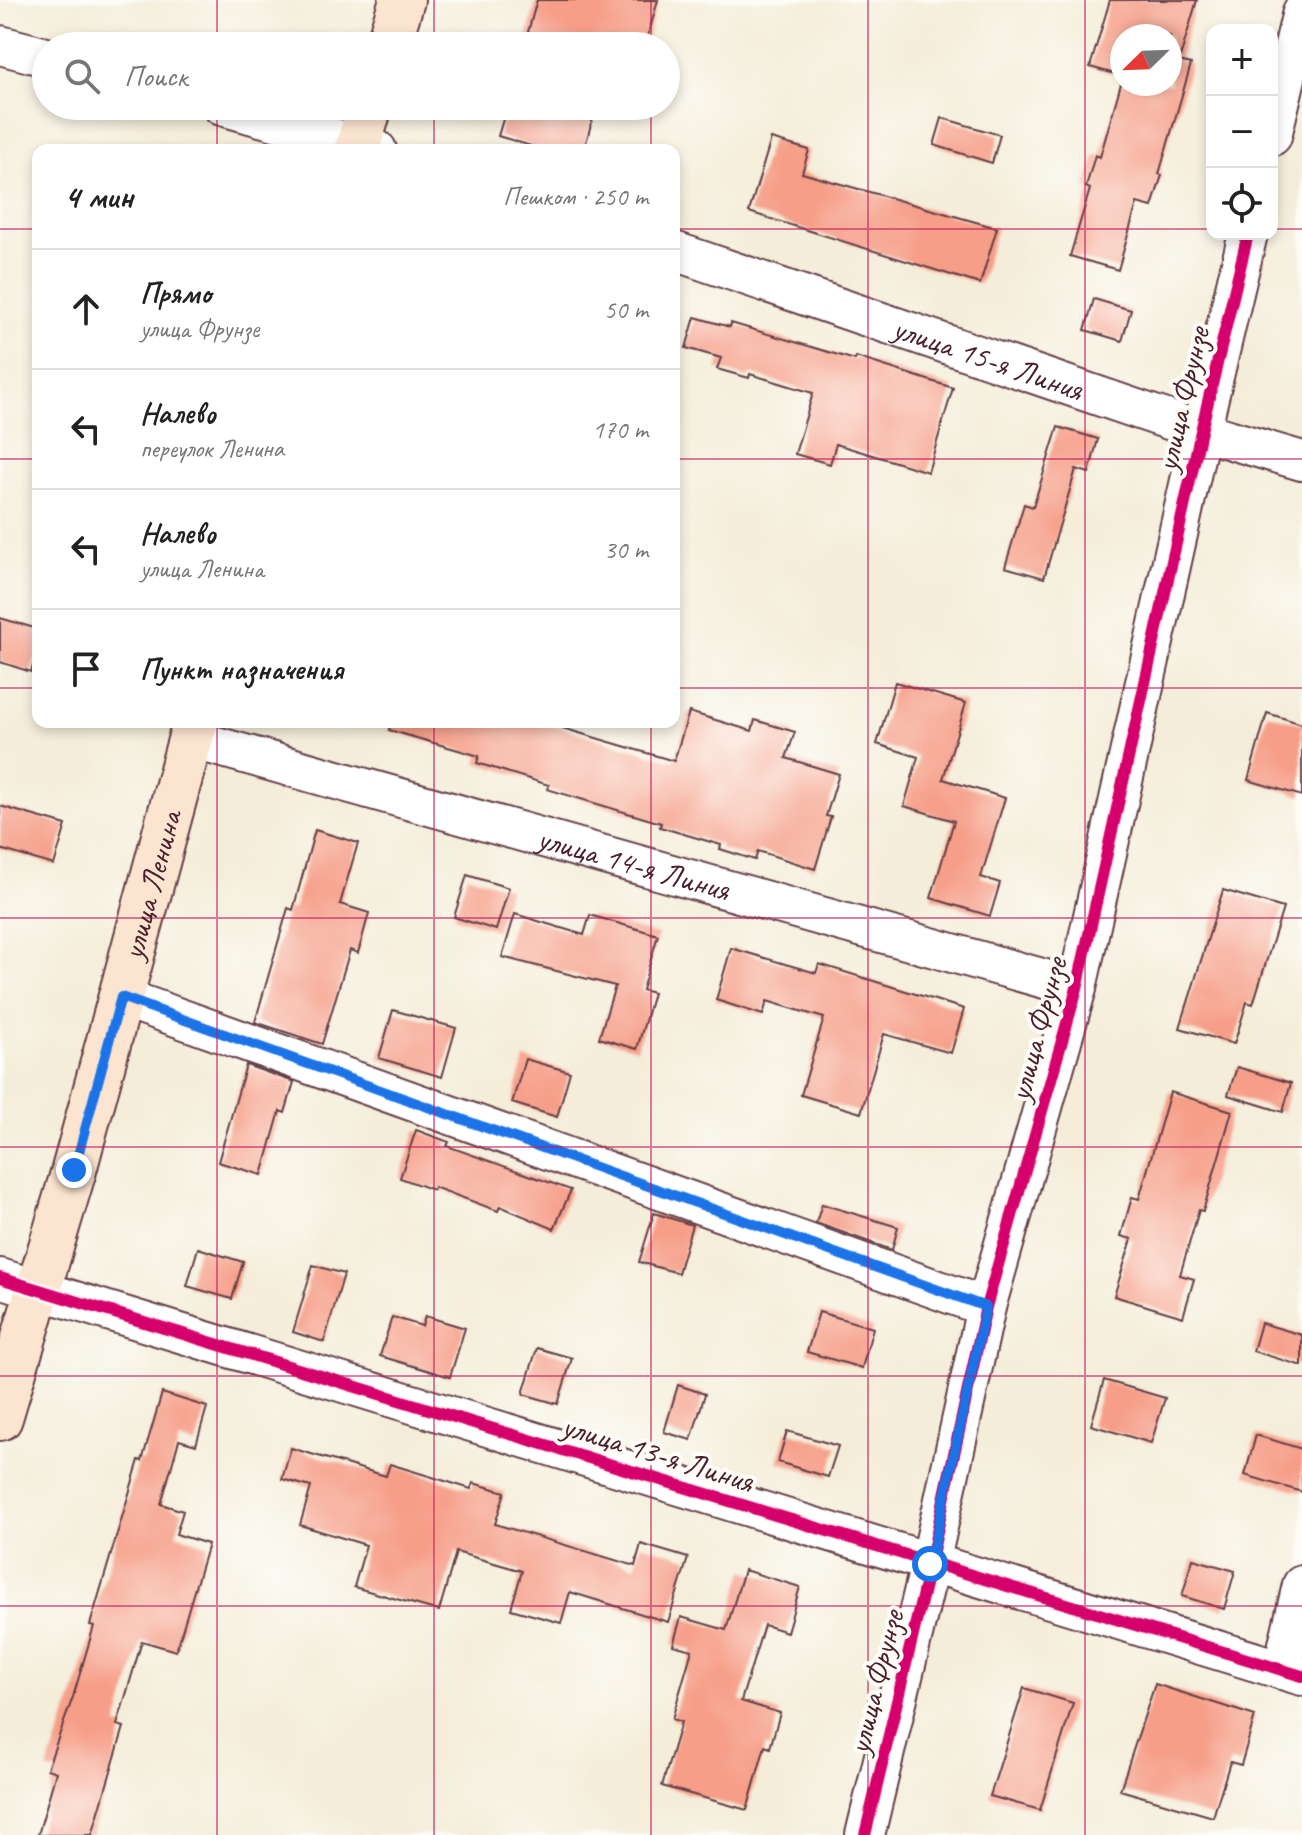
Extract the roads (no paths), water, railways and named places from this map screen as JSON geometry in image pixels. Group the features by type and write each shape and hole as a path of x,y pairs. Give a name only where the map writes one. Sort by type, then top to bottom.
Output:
{"main road":[{"path":"392,32 402,0"},
{"name":"улица Ленина","path":"0,1418 19,1283 74,1170 193,730"}],"street":[{"path":"1278,111 1302,12"},
{"path":"0,45 32,53"},
{"path":"287,120 366,137"},
{"name":"улица Фрунзе","path":"865,1835 930,1564 986,1307 1077,988 1247,240"},
{"name":"улица 15-я Линия","path":"680,253 1201,431 1302,461"},
{"name":"улица 14-я Линия","path":"193,730 1077,988"},
{"path":"121,997 986,1307"},
{"name":"улица 13-я Линия","path":"19,1283 1292,1673"},
{"path":"1292,1673 1302,1585"}]}
